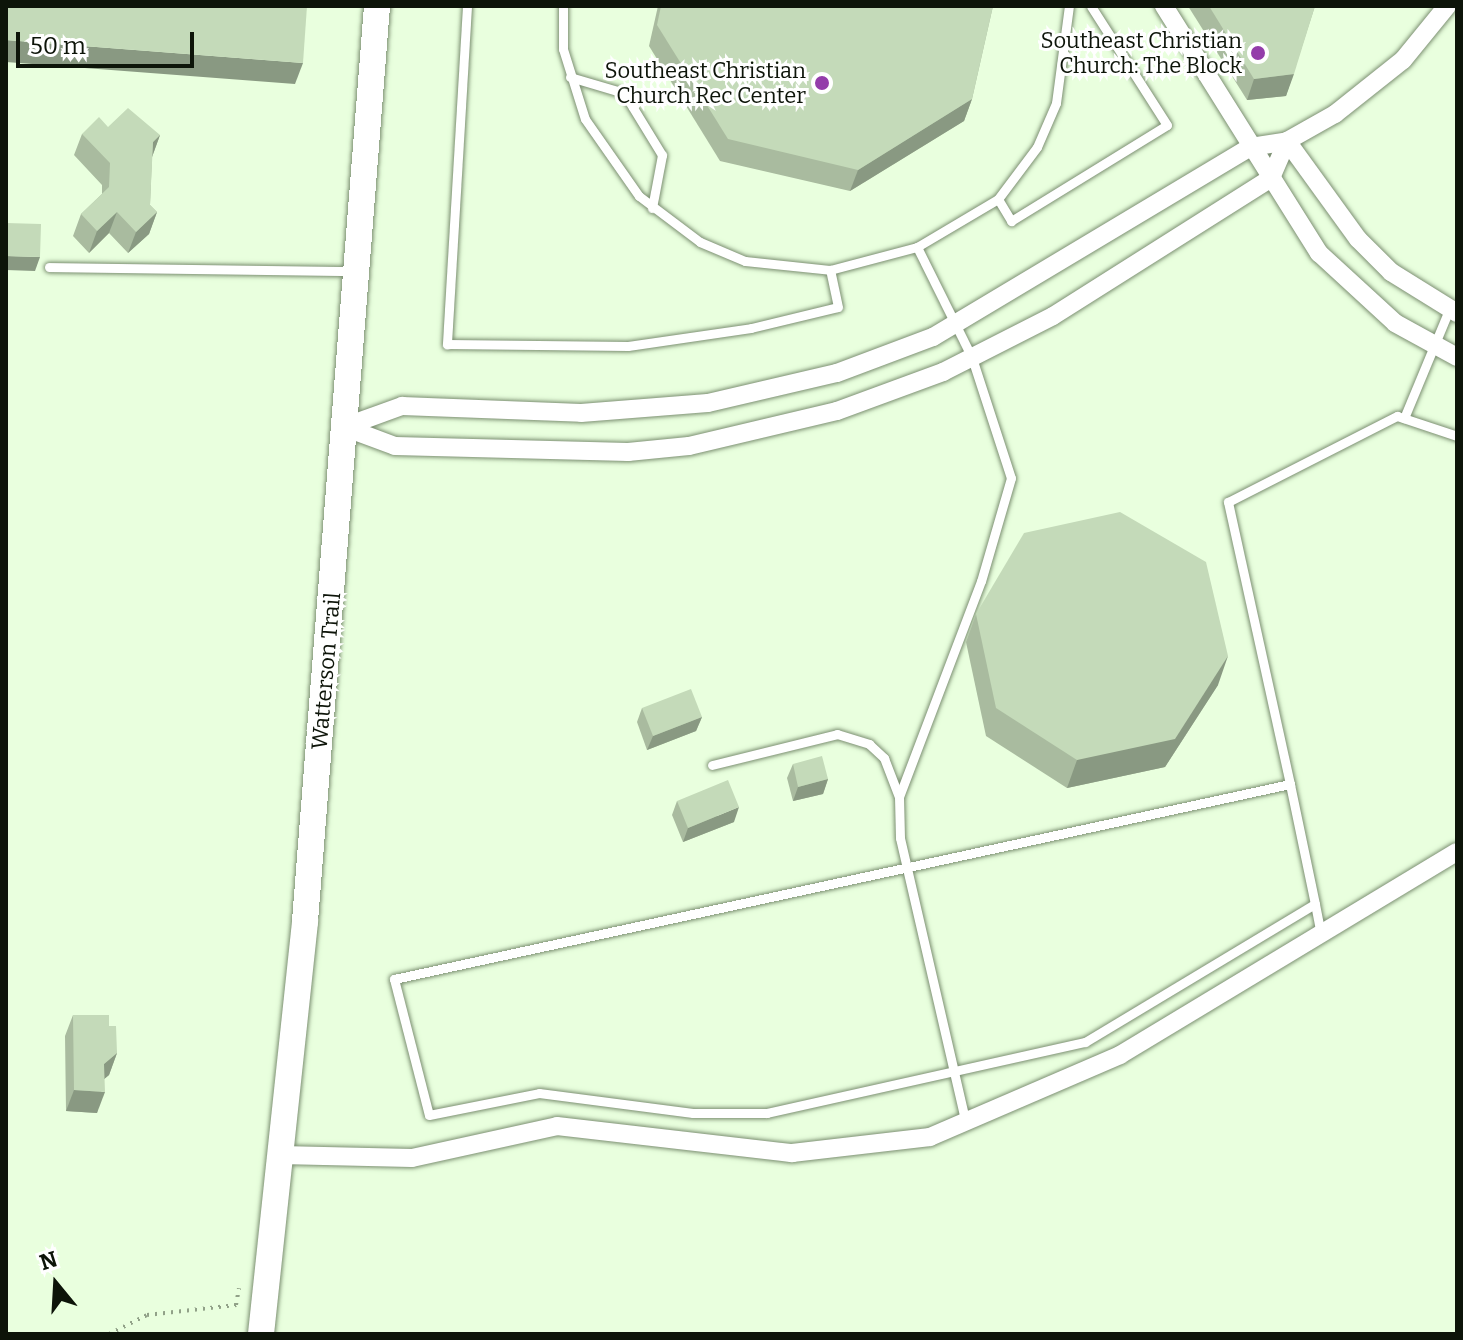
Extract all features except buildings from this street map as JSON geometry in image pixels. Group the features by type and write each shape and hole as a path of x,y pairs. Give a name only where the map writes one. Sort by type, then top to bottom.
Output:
{"main road":[{"name":"Watterson Trail","path":"261,1334 280,1155 344,427 377,6"}],"street":[{"path":"1164,6 1319,253 1433,348 1457,357"},
{"path":"344,427 402,406 581,413 708,403 837,373 957,325 1251,147 1287,141 1369,89 1447,6"},
{"path":"344,427 395,446 573,453 689,446 837,411 972,358 1053,316 1271,178 1287,141"},
{"path":"1287,141 1358,239 1453,312"},
{"path":"280,1155 412,1158 557,1126 792,1153 883,1146 966,1124 1120,1055 1321,937 1457,852"}],"lane":[{"path":"467,6 447,344 628,346 751,328 838,307 830,270"},
{"path":"563,6 570,77 605,155 652,208 700,242 745,261 830,270 917,247 998,199 1037,147 1056,103 1069,6"},
{"path":"998,199 1011,221 1167,125 1091,6"},
{"path":"570,77 624,93 662,155 652,208"},
{"path":"899,797 1008,497 1009,459 972,358 917,247"},
{"path":"49,267 357,271"},
{"path":"1321,937 1228,502 1404,418 1433,348 1453,312"},
{"path":"1404,418 1457,436"},
{"path":"712,765 837,734 869,744 884,758 899,797 907,869 966,1124"},
{"path":"1290,784 394,979 429,1115 539,1093 693,1113 767,1113 1085,1042 1315,904"}],"path":[{"path":"109,1334 147,1315 236,1305 240,1275"}],"place":[{"name":"Southeast Christian Church: The Block","path":"1258,53"},
{"name":"Southeast Christian Church Rec Center","path":"822,83"}]}
